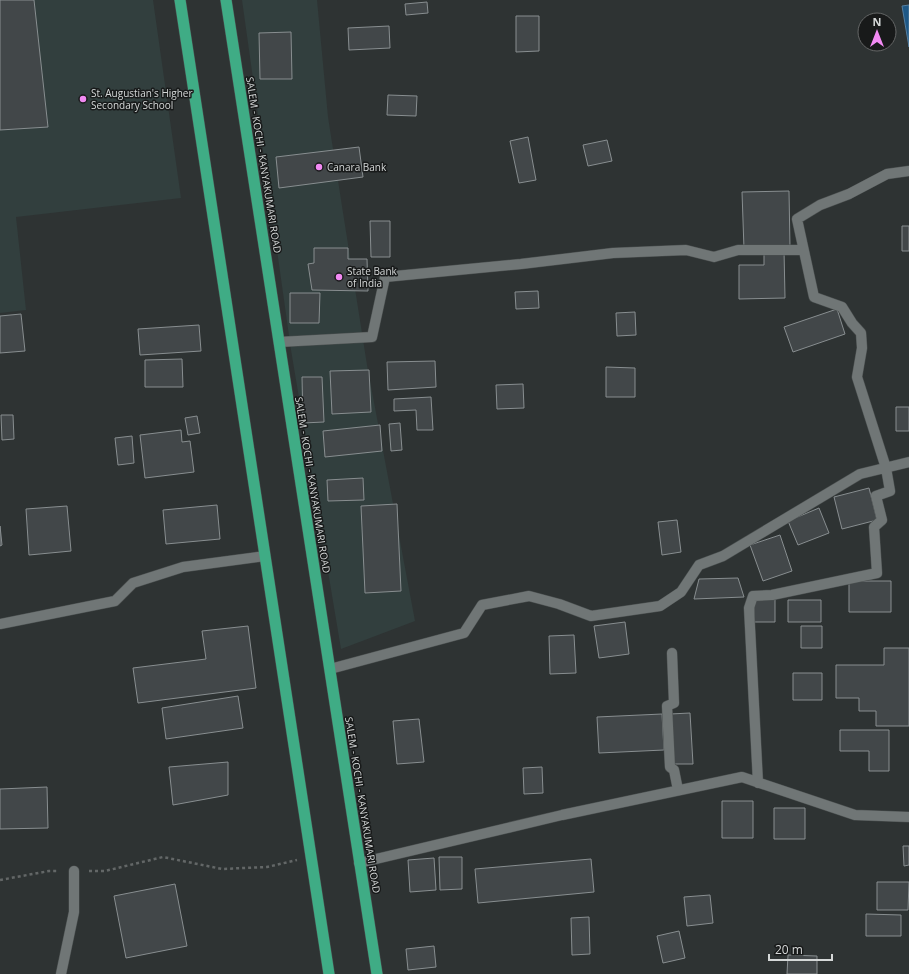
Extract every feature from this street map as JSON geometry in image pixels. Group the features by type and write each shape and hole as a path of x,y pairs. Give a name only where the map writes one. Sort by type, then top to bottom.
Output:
{"highway":[{"path":"180,0 329,974"},
{"name":"SALEM - KOCHI - KANYAKUMARI ROAD","path":"226,0 377,974"}],"street":[{"path":"758,783 749,608 752,596 772,595 877,573 874,527 882,520 876,496 890,491 886,468 856,377 862,348 861,333 852,324 842,307 814,297 797,219 820,205 849,194 887,174 909,171"},
{"path":"279,342 372,337 385,277 521,264 613,253 686,250 714,257 738,250 804,250"},
{"path":"330,669 464,633 482,605 490,603 529,596 559,604 591,616 660,606 681,592 700,565 723,556 860,474 909,462"},
{"path":"0,624 115,601 133,583 183,567 266,556"},
{"path":"672,653 674,703 667,706 667,713 670,767 674,770 678,790"},
{"path":"359,863 562,815 742,777 855,815 909,817"},
{"path":"61,974 74,912 74,871"}],"path":[{"path":"0,880 49,870 105,871 163,857 222,869 267,867 311,856"}],"shaded area":[{"name":"St. Augustian's Higher Secondary School","path":"0,0 153,0 181,198 16,217 26,310 0,313"},
{"path":"242,0 317,0 328,117 367,365 415,621 341,649 291,350"}],"water":[{"path":"909,5 909,47 902,6"}],"building":[{"path":"0,0 34,0 48,127 0,130"},
{"path":"427,2 428,13 406,15 405,4"},
{"path":"516,16 539,16 539,51 516,52"},
{"path":"389,26 390,48 349,50 348,28"},
{"path":"291,32 292,79 260,79 259,33"},
{"path":"388,95 417,96 416,116 387,115"},
{"path":"528,137 536,180 519,183 510,141"},
{"path":"607,140 612,161 588,166 583,145"},
{"name":"Canara Bank","path":"359,147 363,177 279,188 276,157"},
{"path":"789,191 790,248 744,249 742,192"},
{"path":"370,221 390,221 390,257 371,257"},
{"path":"902,226 909,226 909,251 902,251"},
{"name":"State Bank of India","path":"314,248 348,248 348,259 367,259 368,291 312,290 308,264 314,263"},
{"path":"784,250 785,298 739,299 739,265 764,265 764,251"},
{"path":"538,291 539,308 516,309 515,292"},
{"path":"290,293 320,293 319,323 290,323"},
{"path":"837,309 845,334 793,352 784,327"},
{"path":"635,312 636,335 617,336 616,313"},
{"path":"21,314 25,351 0,353 0,316"},
{"path":"199,325 201,351 140,355 138,329"},
{"path":"182,359 183,387 145,387 145,360"},
{"path":"435,361 436,387 388,390 387,362"},
{"path":"606,367 635,368 635,397 606,397"},
{"path":"369,370 371,412 332,414 330,371"},
{"path":"302,377 322,377 324,422 303,423"},
{"path":"523,384 524,408 497,409 496,385"},
{"path":"431,397 433,430 417,430 416,410 394,411 394,399"},
{"path":"896,407 909,407 909,431 896,431"},
{"path":"1,415 13,415 14,439 2,440"},
{"path":"197,416 200,433 188,435 185,418"},
{"path":"400,423 402,450 391,451 389,424"},
{"path":"380,425 382,451 325,457 323,431"},
{"path":"181,430 182,442 190,441 194,472 145,478 140,435"},
{"path":"132,436 134,463 118,465 115,438"},
{"path":"363,478 364,500 328,501 327,480"},
{"path":"869,488 877,520 842,529 834,497"},
{"path":"397,504 401,591 365,593 361,506"},
{"path":"217,505 220,539 166,544 163,510"},
{"path":"67,506 71,551 29,555 26,509"},
{"path":"819,508 829,533 798,545 788,521"},
{"path":"677,520 681,552 662,555 658,522"},
{"path":"0,526 2,545 0,546"},
{"path":"780,535 792,571 763,581 750,545"},
{"path":"738,578 744,597 694,599 699,579"},
{"path":"849,581 891,581 891,612 849,612"},
{"path":"754,599 775,599 775,622 754,622"},
{"path":"788,600 821,600 821,622 788,622"},
{"path":"625,622 629,654 599,658 594,626"},
{"path":"248,626 256,688 138,703 133,668 206,659 202,631"},
{"path":"801,626 822,626 822,648 801,648"},
{"path":"574,635 576,673 550,674 549,636"},
{"path":"884,648 909,648 909,726 876,726 876,711 859,711 859,698 836,698 836,665 884,665"},
{"path":"793,673 822,673 822,700 793,700"},
{"path":"238,696 243,728 166,739 162,708"},
{"path":"690,713 693,764 672,764 670,714"},
{"path":"662,714 664,750 599,753 597,717"},
{"path":"419,719 424,762 397,764 393,721"},
{"path":"840,730 889,730 889,771 869,771 869,751 840,751"},
{"path":"228,762 228,795 173,805 169,767"},
{"path":"542,767 543,793 524,794 523,768"},
{"path":"47,787 48,828 0,829 0,789"},
{"path":"722,801 753,801 753,838 722,838"},
{"path":"774,808 805,808 805,839 774,839"},
{"path":"903,846 909,846 909,865 904,866"},
{"path":"439,857 462,857 462,889 440,890"},
{"path":"434,858 436,890 410,892 408,860"},
{"path":"591,859 594,892 478,903 475,869"},
{"path":"877,882 909,882 908,910 877,910"},
{"path":"175,884 187,946 126,958 114,896"},
{"path":"710,895 713,923 687,926 684,897"},
{"path":"866,914 901,915 901,936 866,936"},
{"path":"589,917 590,954 572,955 571,918"},
{"path":"679,931 685,958 663,963 657,936"},
{"path":"434,946 436,967 408,970 406,949"},
{"path":"788,955 817,956 817,974 787,974"}],"place":[{"name":"St. Augustian's Higher Secondary School","path":"83,99"},
{"name":"Canara Bank","path":"319,167"},
{"name":"State Bank of India","path":"339,277"}]}
